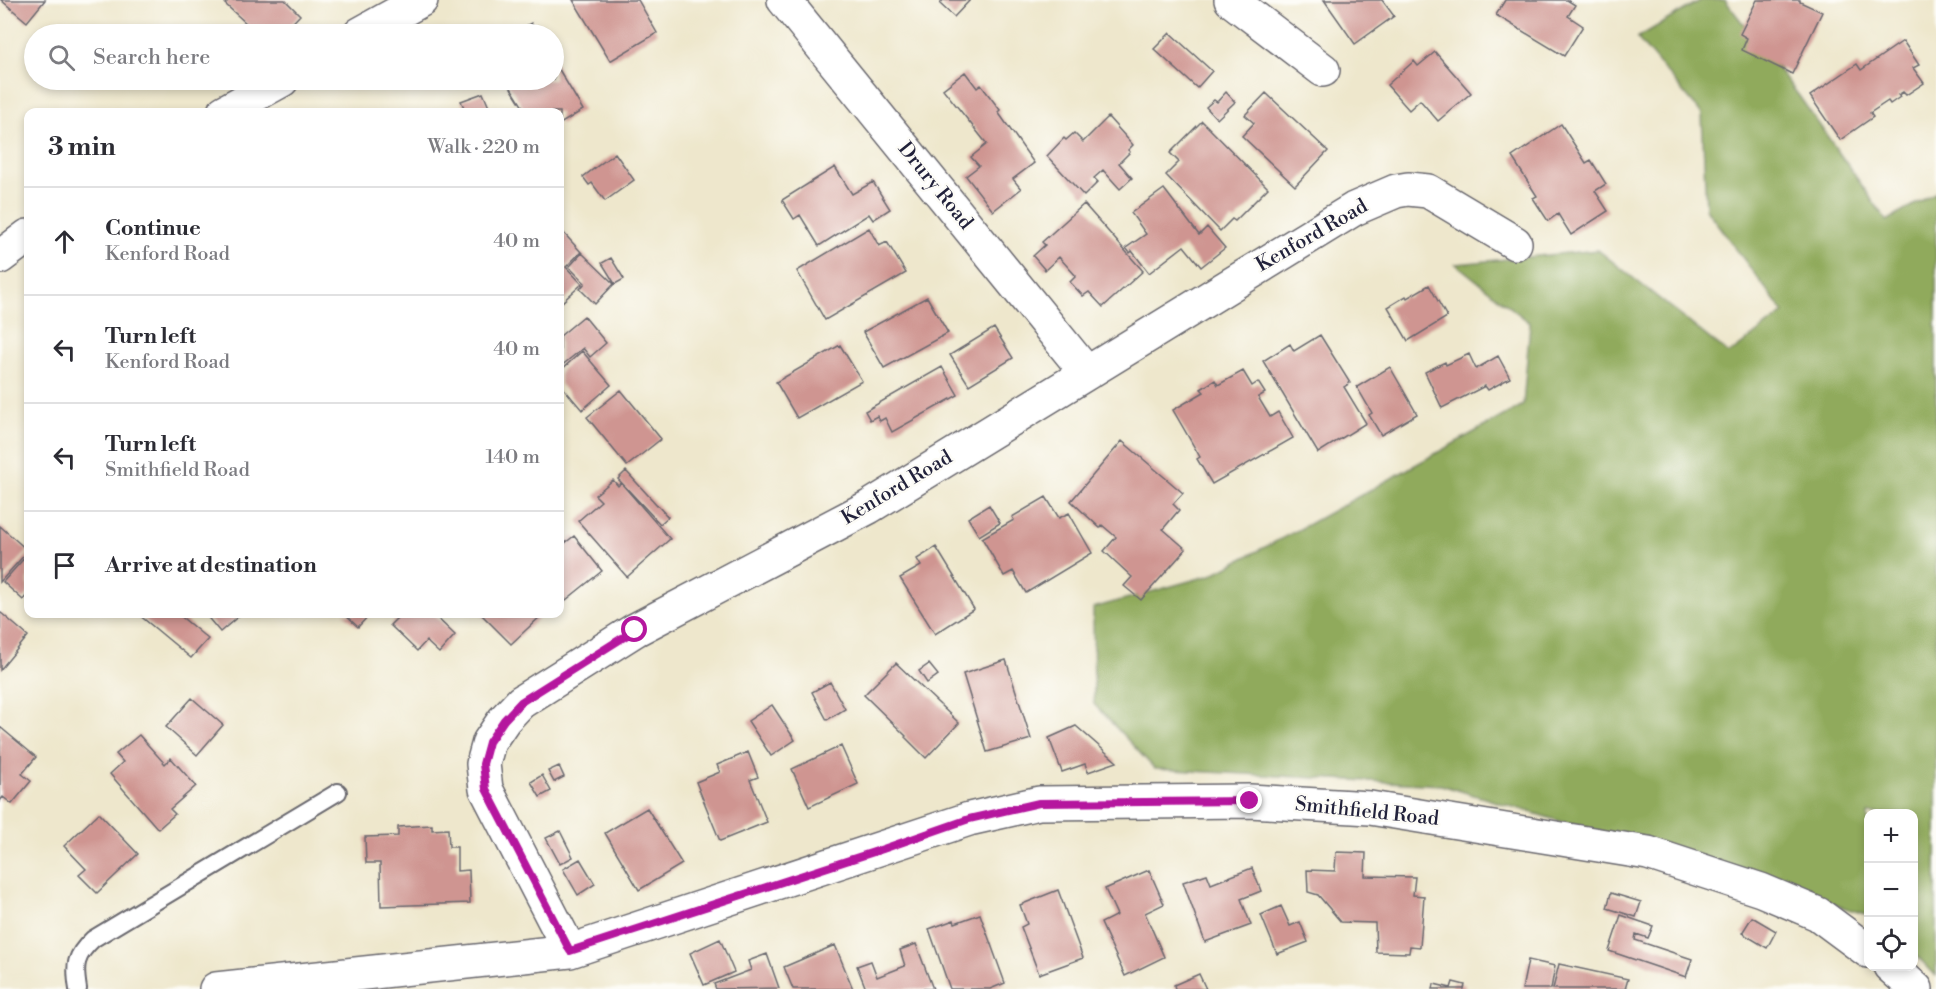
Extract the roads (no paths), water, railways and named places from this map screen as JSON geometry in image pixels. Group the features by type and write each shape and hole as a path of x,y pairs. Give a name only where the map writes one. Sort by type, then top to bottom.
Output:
{"street":[{"path":"378,24 421,0"},
{"name":"Drury Road","path":"784,0 1086,372"},
{"path":"1231,0 1323,70"},
{"path":"231,108 264,90"},
{"name":"Kenford Road","path":"570,951 486,789 483,764 489,742 504,720 521,702 635,630 869,507 1354,209 1396,191 1408,189 1428,191 1515,243"},
{"path":"0,257 24,239"},
{"name":"Smithfield Road","path":"216,989 570,951 969,819 1039,803 1250,801 1370,808 1648,853 1761,890 1818,914 1864,947"},
{"path":"1896,971 1916,989"}],"lane":[{"path":"78,989 75,969 80,951 93,939 338,792"}]}
